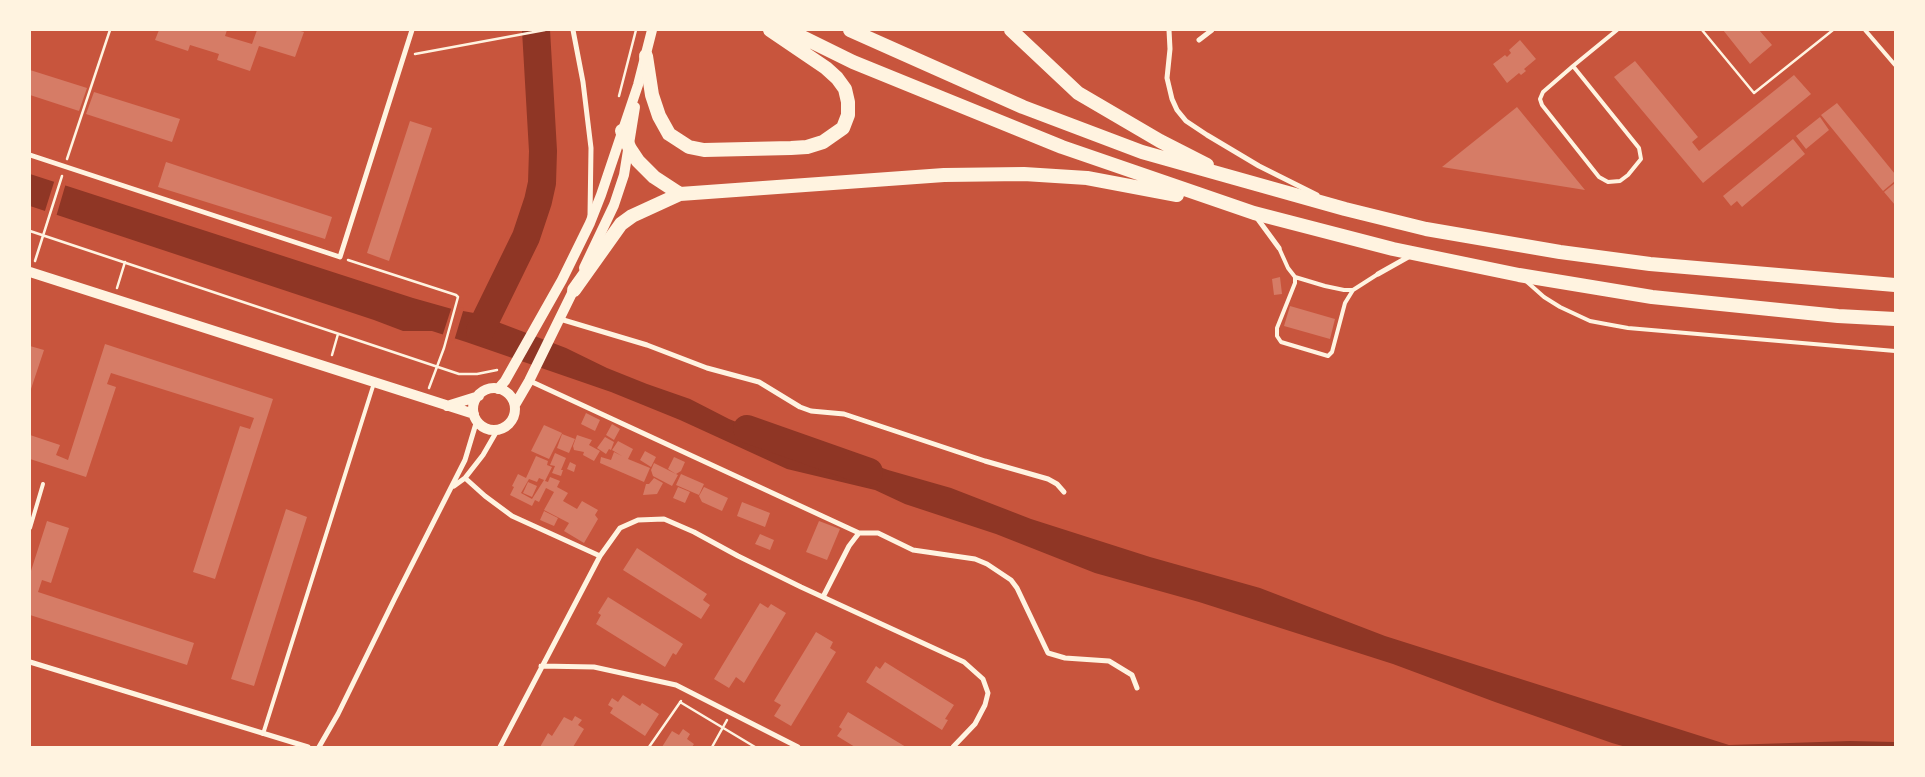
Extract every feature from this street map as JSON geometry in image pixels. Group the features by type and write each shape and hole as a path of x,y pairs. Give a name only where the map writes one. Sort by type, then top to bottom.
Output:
{"highway":[{"path":"646,56 652,95 659,116 669,134 689,147 704,150 782,148 807,147 823,142 839,131 848,115 845,89 826,68 770,30"},
{"path":"788,30 853,62 1062,147 1217,202 1254,213 1414,254 1518,275 1652,297 1838,316 1895,319"},
{"path":"850,30 1023,107 1142,152 1345,209 1426,228 1560,252 1650,264 1895,284"},
{"path":"1011,30 1078,93 1160,141 1239,180"},
{"path":"622,131 630,149 654,178 680,194"},
{"path":"574,290 621,224 632,216 680,194 885,178 1024,174 1087,178 1217,202"},
{"path":"1838,316 1895,327"}],"main road":[{"path":"638,85 630,149 614,205 560,319 515,405 514,417 510,422 498,429 484,428 476,417 475,402 484,391 502,385 562,280 590,223 638,85 652,30"},
{"path":"31,272 476,417"},
{"path":"502,385 515,405"},
{"path":"447,406 479,396"}],"street":[{"path":"30,155 340,257 412,30"},
{"path":"573,30 583,82 591,148 590,223"},
{"path":"1169,30 1170,49 1167,78 1169,89 1177,110 1186,121 1260,166 1345,209"},
{"path":"1199,40 1212,30"},
{"path":"1254,213 1279,248"},
{"path":"1378,274 1414,254"},
{"path":"560,319 647,345 707,368 758,382 800,407 811,411 844,414 985,461 1048,479 1057,484 1064,492"},
{"path":"529,380 859,533 878,534 913,550 981,561 1011,580 1017,588 1048,652 1065,658 1109,662 1132,675 1137,688"},
{"path":"319,747 338,714 452,488 470,449 476,417"},
{"path":"452,488 465,478 483,455 498,429"},
{"path":"465,478 512,516 600,556"},
{"path":"500,747 600,556 620,528 638,520 664,519 694,532 743,559 822,597 964,662 983,680 988,694 985,705 975,724 953,747"},
{"path":"822,597 849,546 859,533"},
{"path":"30,662 308,747"},
{"path":"541,666 594,668 676,686 798,747"}],"lane":[{"path":"1573,66 1639,148 1641,159 1628,175 1620,181 1608,182 1599,177 1542,105 1540,99 1543,92 1573,66 1617,30"},
{"path":"1865,30 1895,65"},
{"path":"1279,248 1288,268 1295,277 1335,288 1353,290"},
{"path":"1295,277 1295,283 1277,328 1277,336 1281,342 1328,356 1332,352 1345,303 1353,290 1378,274"},
{"path":"1518,275 1544,297 1560,307 1590,320 1606,324 1628,328 1895,351"},
{"path":"263,734 374,383"},
{"path":"30,528 43,484"}],"path":[{"path":"65,166 110,30"},
{"path":"403,56 545,30"},
{"path":"1702,30 1754,93 1834,30"},
{"path":"31,272 61,176"},
{"path":"30,230 438,367 468,375 484,374 500,368"},
{"path":"340,257 458,297 438,367 424,399"},
{"path":"113,299 125,262"},
{"path":"327,368 338,334"},
{"path":"648,747 687,692"},
{"path":"680,702 756,747"},
{"path":"712,747 731,714"}],"shaded area":[{"path":"30,174 413,298 474,313 566,348 607,368 690,399 729,419 833,460 844,454 888,470 951,488 1031,519 1150,557 1260,588 1385,636 1729,745 1850,741 1895,742 1895,747 1626,747 1612,743 1393,664 1199,602 1095,573 996,534 905,504 875,490 787,469 680,420 611,392 466,342 432,331 403,331 30,206"}],"pier":[{"path":"55,179 66,183 56,217 44,214"},
{"path":"452,306 464,308 454,341 442,337"}],"building":[{"path":"159,30 227,30 225,36 252,44 257,30 297,30 304,32 295,57 259,46 250,71 217,60 219,54 190,45 188,51 155,40"},
{"path":"1723,30 1759,30 1772,45 1750,64"},
{"path":"1520,40 1536,59 1524,69 1526,71 1521,75 1519,73 1507,83 1493,64 1505,55 1507,57 1511,53 1509,50"},
{"path":"1635,61 1698,137 1692,142 1699,151 1794,75 1811,94 1703,183 1614,77"},
{"path":"30,70 87,88 79,111 30,95"},
{"path":"94,92 180,119 172,142 86,114"},
{"path":"1837,103 1895,174 1895,181 1883,191 1821,115"},
{"path":"1517,107 1585,190 1442,167"},
{"path":"1820,117 1829,130 1806,149 1796,136"},
{"path":"410,121 432,128 389,261 367,253"},
{"path":"1793,139 1805,154 1742,207 1737,201 1731,206 1723,196"},
{"path":"166,162 332,217 325,239 158,187"},
{"path":"1895,183 1895,205 1884,192"},
{"path":"1280,277 1282,294 1274,295 1272,279"},
{"path":"1290,306 1335,319 1330,339 1284,326"},
{"path":"105,344 273,399 215,579 193,572 240,426 250,429 254,418 111,373 107,384 116,387 86,477 30,459 30,435 60,445 56,455 68,460"},
{"path":"30,346 44,350 30,392"},
{"path":"586,413 600,420 595,431 581,424"},
{"path":"612,424 620,429 614,440 606,435"},
{"path":"544,425 562,433 549,459 531,451"},
{"path":"562,434 575,439 569,453 557,448"},
{"path":"577,435 592,440 589,445 600,451 594,461 583,455 584,452 574,450 573,446"},
{"path":"605,437 614,442 611,450 609,449 606,454 597,448"},
{"path":"618,441 633,449 628,459 650,468 644,482 600,463 601,457 611,460 614,452 622,456 612,450"},
{"path":"645,451 656,457 651,467 640,460"},
{"path":"555,453 566,458 561,470 563,470 561,476 552,473 555,466 550,465"},
{"path":"536,456 548,461 547,465 552,467 545,481 548,482 550,477 560,481 557,487 568,493 563,501 577,509 582,501 598,510 595,515 598,519 584,543 564,531 569,523 544,510 554,492 546,488 539,502 535,500 532,506 510,495 518,474 526,478","holes":["539,478 544,480 532,499 521,493 529,479 537,482"]},
{"path":"674,457 685,462 681,471 676,474 668,469"},
{"path":"570,462 576,465 574,472 567,469"},
{"path":"654,463 678,475 672,486 653,476 651,470"},
{"path":"681,474 704,484 699,495 676,485"},
{"path":"654,478 663,483 657,494 643,495 646,484 649,484"},
{"path":"528,482 537,486 532,497 523,493"},
{"path":"678,487 690,492 685,503 673,498"},
{"path":"704,487 728,498 722,511 702,502 699,496"},
{"path":"742,502 770,513 765,527 737,516"},
{"path":"286,509 307,517 254,686 231,679"},
{"path":"544,511 558,518 554,526 540,520"},
{"path":"47,521 69,528 51,583 42,580 38,592 194,643 187,665 30,615 30,574"},
{"path":"819,521 840,529 827,560 806,552"},
{"path":"760,534 774,540 770,550 755,544"},
{"path":"637,548 707,594 703,600 710,605 701,619 623,570"},
{"path":"608,597 683,644 676,655 673,653 665,667 596,624 601,615 598,613"},
{"path":"760,603 768,608 771,604 786,613 744,683 736,677 729,688 714,679"},
{"path":"816,632 833,642 830,648 836,652 791,726 774,716 781,705 774,701"},
{"path":"885,662 954,705 945,719 948,720 942,730 866,682 876,666 880,669"},
{"path":"623,695 640,706 642,703 659,714 645,736 610,713 613,708 608,705 612,698 618,702"},
{"path":"848,712 906,747 855,747 837,736 842,729 839,727"},
{"path":"575,716 582,720 578,725 584,729 573,747 540,747 548,733 552,736 564,717 572,721"},
{"path":"683,729 690,734 687,739 694,744 692,747 662,747 672,731 679,735"}],"waterway":[{"path":"480,331 526,237 542,183 543,151 536,30"},
{"path":"747,429 869,472"}]}
